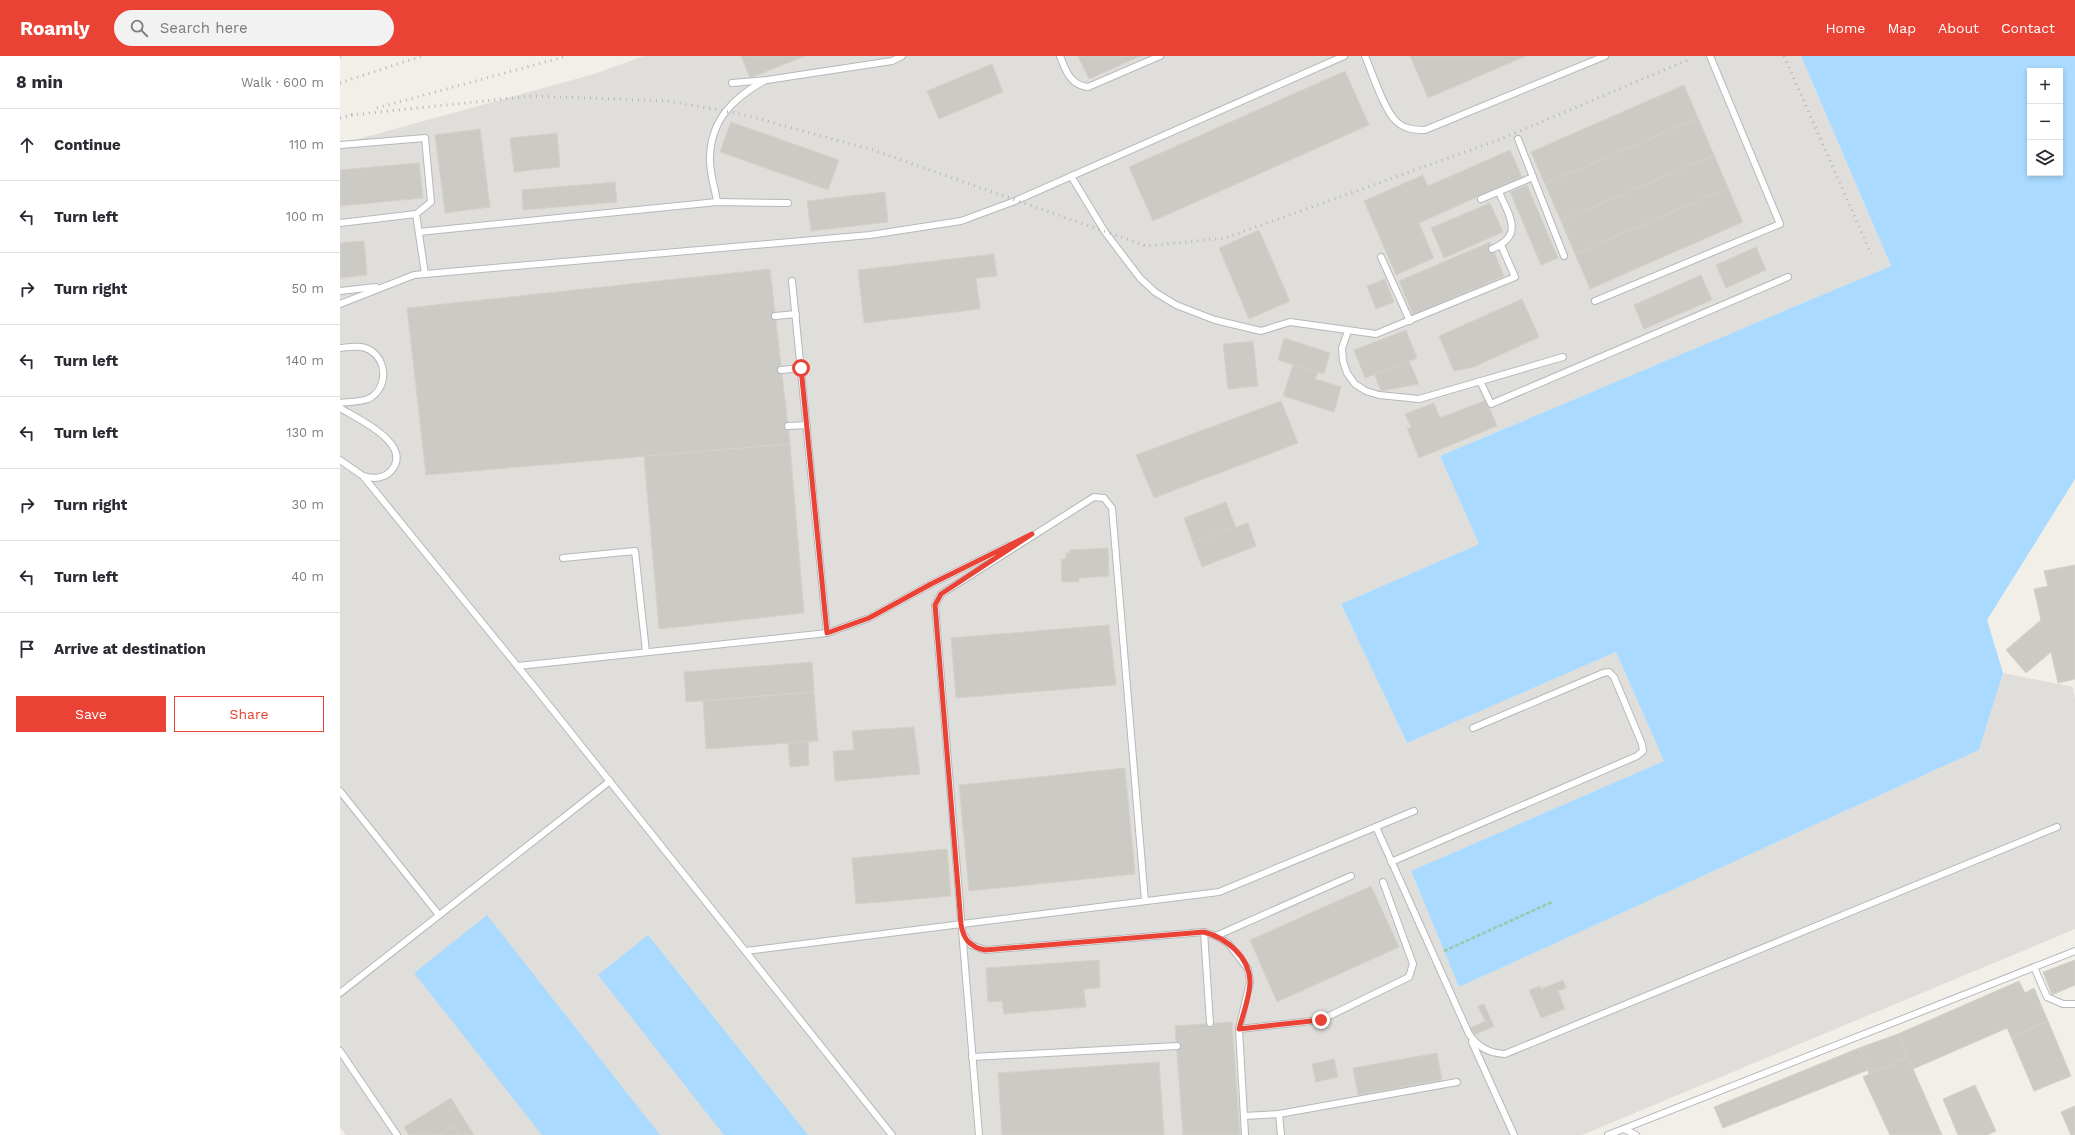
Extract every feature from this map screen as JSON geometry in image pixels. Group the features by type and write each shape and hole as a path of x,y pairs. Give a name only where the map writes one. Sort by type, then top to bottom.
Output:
{"lane":[{"path":"732,83 767,80 892,61 902,56"},
{"path":"1060,56 1071,80 1082,86 1088,87 1160,56"},
{"path":"340,304 414,275 870,235 961,221 1014,201 1344,56"},
{"path":"1365,56 1389,112 1395,121 1404,127 1414,130 1424,130 1605,56"},
{"path":"1595,302 1780,224 1710,56"},
{"path":"717,202 709,158 716,126 736,99 767,80"},
{"path":"340,145 425,138 431,202 416,214 340,222"},
{"path":"1518,139 1564,256"},
{"path":"1071,176 1105,232 1140,278 1155,292 1176,305 1215,320 1261,331 1290,322 1376,334 1515,277 1501,245"},
{"path":"1481,199 1533,177"},
{"path":"1492,248 1501,245 1509,239 1513,229 1498,192"},
{"path":"419,232 717,202 788,203"},
{"path":"416,214 425,274"},
{"path":"1381,257 1410,321"},
{"path":"1480,381 1491,404 1788,277"},
{"path":"792,280 827,633"},
{"path":"340,291 386,286"},
{"path":"775,316 796,314"},
{"path":"1348,331 1342,348 1343,361 1347,373 1355,384 1366,391 1378,395 1419,399 1563,357"},
{"path":"340,348 355,346 371,351 377,356 384,371 383,380 374,395 366,399 340,403"},
{"path":"781,370 801,368"},
{"path":"340,408 387,438 396,451 394,465 385,476 378,478 363,476"},
{"path":"788,426 807,425"},
{"path":"340,460 363,476 518,666 892,1135"},
{"path":"979,1135 935,605 941,594 1032,534 1094,497 1104,498 1112,508 1145,901"},
{"path":"518,666 827,633 869,618 931,584 1032,534"},
{"path":"563,558 635,551 646,652"},
{"path":"1391,862 1637,756 1643,751 1642,744 1614,677 1610,672 1603,673 1472,728"},
{"path":"340,993 610,781"},
{"path":"340,791 439,915"},
{"path":"746,951 1219,892 1414,811"},
{"path":"1376,827 1514,1135"},
{"path":"1469,1034 1480,1047 1494,1053 1505,1054 1516,1051 2058,827"},
{"path":"1216,936 1351,876"},
{"path":"1239,1029 1321,1020 1409,977 1412,973 1413,964 1383,882"},
{"path":"961,924 962,932 971,945 985,950 1204,932 1216,936 1228,943 1248,969 1250,982 1239,1029 1245,1135"},
{"path":"1204,932 1210,1023"},
{"path":"1608,1135 2075,951"},
{"path":"2034,967 2047,997 2063,1004 2075,1004"},
{"path":"972,1057 1177,1046"},
{"path":"340,1051 397,1135"},
{"path":"1244,1116 1279,1114 1456,1082"},
{"path":"1279,1114 1281,1135"},
{"path":"1624,1129 1636,1135"}],"path":[{"path":"1444,951 1552,902"}],"shaded area":[{"path":"644,56 1801,56 1891,266 1440,456 1479,544 1341,604 1407,743 1616,652 1664,761 1411,871 1459,987 1979,750 2003,673 2073,687 2075,699 2075,929 1582,1135 346,1135 340,1127 340,144 594,74"}],"water":[{"path":"1801,56 2075,56 2075,479 1987,620 2003,673 1979,750 1459,987 1411,871 1664,761 1616,652 1407,743 1341,604 1479,544 1440,456 1891,266"},
{"path":"487,915 660,1135 542,1135 414,973"},
{"path":"648,935 808,1135 724,1135 598,975"}],"building":[{"path":"741,56 805,56 750,78"},
{"path":"1078,56 1141,56 1089,79"},
{"path":"1410,56 1526,56 1428,98"},
{"path":"992,64 1003,92 939,119 927,91"},
{"path":"1345,71 1369,125 1153,221 1129,167"},
{"path":"1684,85 1698,118 1545,184 1531,152"},
{"path":"1698,118 1714,155 1561,221 1545,184"},
{"path":"731,122 839,160 828,190 720,152"},
{"path":"480,129 490,207 445,213 435,135"},
{"path":"557,133 560,167 514,172 510,138"},
{"path":"1510,150 1522,177 1419,223 1434,258 1396,275 1364,201 1423,175 1428,186"},
{"path":"1714,155 1728,188 1575,254 1561,221"},
{"path":"419,163 423,198 340,206 340,170"},
{"path":"615,182 617,202 523,210 522,190"},
{"path":"1527,185 1558,258 1541,265 1510,192"},
{"path":"1728,188 1743,222 1590,289 1575,254"},
{"path":"885,192 888,222 811,231 807,201"},
{"path":"1490,203 1503,232 1444,258 1431,228"},
{"path":"1259,230 1290,301 1249,319 1219,248"},
{"path":"364,241 367,275 340,278 340,243"},
{"path":"1490,242 1504,276 1413,315 1399,281"},
{"path":"1756,247 1766,270 1726,288 1716,265"},
{"path":"994,254 997,276 976,278 980,309 864,323 858,270"},
{"path":"770,269 790,444 426,475 407,308"},
{"path":"1701,275 1712,300 1644,329 1634,305"},
{"path":"1385,279 1394,302 1376,309 1367,286"},
{"path":"1522,299 1539,337 1474,367 1454,371 1439,336"},
{"path":"1406,330 1417,358 1365,378 1354,350"},
{"path":"1284,338 1330,353 1324,374 1278,360"},
{"path":"1253,341 1258,386 1228,389 1223,344"},
{"path":"1409,361 1419,384 1381,391 1374,374"},
{"path":"1293,365 1318,372 1315,379 1341,387 1334,412 1283,396"},
{"path":"1486,400 1497,426 1419,458 1407,428 1411,427 1405,414 1434,403 1440,418"},
{"path":"1281,401 1298,443 1154,498 1136,455"},
{"path":"790,444 804,613 659,629 644,456"},
{"path":"1226,502 1236,528 1193,543 1184,518"},
{"path":"1248,523 1256,546 1202,567 1193,543"},
{"path":"1108,548 1109,576 1079,578 1079,582 1062,582 1061,559 1066,559 1066,553 1070,553 1070,550"},
{"path":"2075,565 2075,679 2058,683 2051,652 2026,673 2006,650 2041,620 2034,589 2048,586 2044,571"},
{"path":"1109,625 1116,685 956,698 951,638"},
{"path":"812,662 814,692 686,702 684,672"},
{"path":"814,692 818,741 706,749 703,701"},
{"path":"914,727 920,774 835,781 833,751 854,750 852,731"},
{"path":"808,741 809,765 790,767 788,743"},
{"path":"1125,768 1135,874 969,891 959,785"},
{"path":"947,849 951,896 856,904 852,858"},
{"path":"1371,886 1399,947 1277,1002 1250,940"},
{"path":"1099,960 1100,988 1084,989 1086,1007 1004,1014 1002,1001 988,1002 986,968"},
{"path":"2075,960 2075,985 2052,995 2043,972"},
{"path":"1563,980 1566,988 1558,991 1565,1009 1541,1018 1529,990 1540,986 1541,989"},
{"path":"2019,981 2025,993 2034,988 2048,1021 2011,1037 2007,1028 1913,1069 1898,1034"},
{"path":"1484,1004 1494,1026 1474,1035 1470,1028 1485,1021 1478,1006"},
{"path":"2048,1021 2071,1076 2034,1091 2011,1037"},
{"path":"1232,1022 1240,1135 1183,1135 1175,1026"},
{"path":"1898,1034 1908,1057 1869,1074 1859,1048"},
{"path":"1859,1048 1868,1070 1723,1128 1714,1107"},
{"path":"1437,1053 1442,1080 1358,1095 1353,1068"},
{"path":"1908,1057 1942,1135 1890,1135 1863,1077"},
{"path":"1334,1059 1338,1077 1316,1082 1312,1064"},
{"path":"1159,1062 1164,1135 1002,1135 998,1073"},
{"path":"1975,1085 1996,1131 1987,1135 1958,1135 1943,1099"},
{"path":"451,1098 474,1135 459,1135 453,1126 439,1135 409,1135 404,1127"},
{"path":"2075,1106 2075,1135 2071,1135 2061,1112"},
{"path":"453,1126 459,1135 439,1135"}],"railway":[{"path":"340,83 422,56"},
{"path":"377,108 567,56"},
{"path":"1784,56 1871,254"},
{"path":"351,115 531,96 668,101 741,114 873,150 1146,246 1225,238 1496,141 1688,60"},
{"path":"340,118 355,114"}],"route":[{"path":"801,368 827,633 869,618 931,584 1032,534 941,594 935,605 961,924 962,932 966,939 971,945 985,950 1204,932 1216,936 1228,943 1240,956 1248,969 1250,982 1239,1029 1321,1020"}]}
